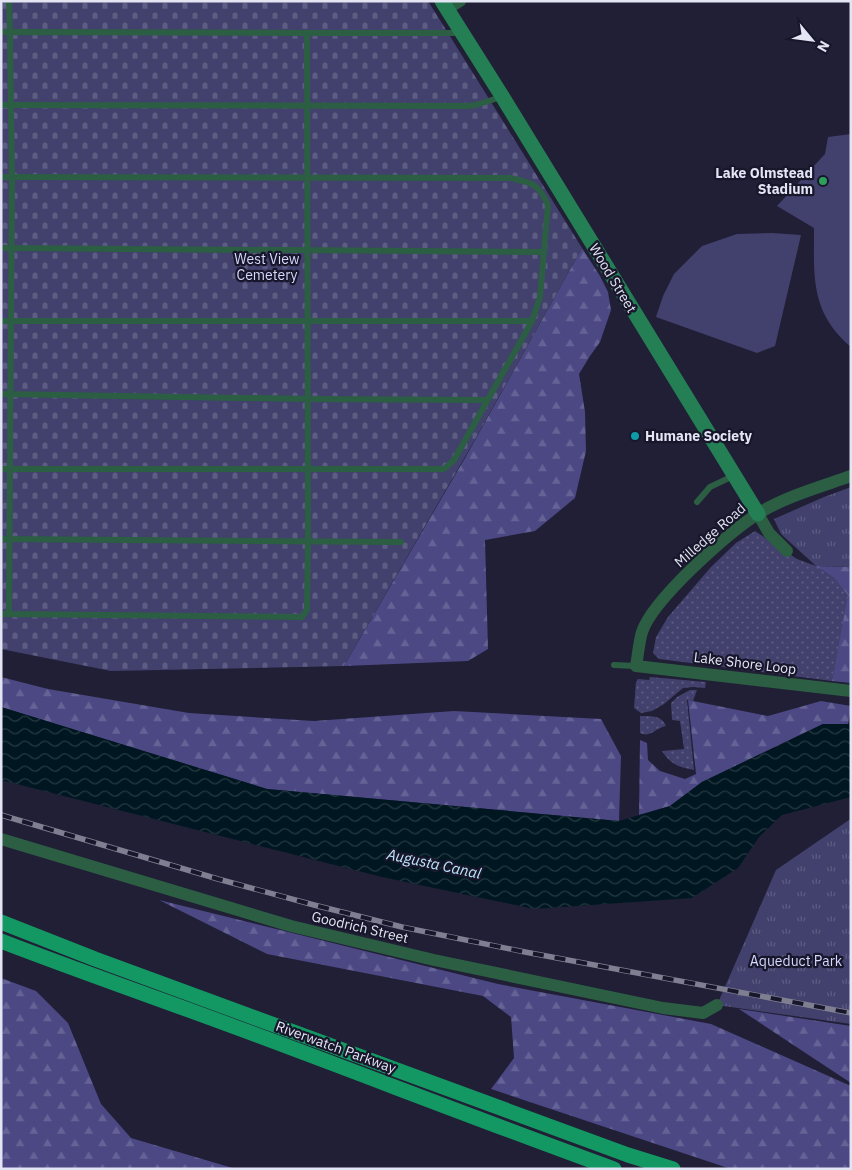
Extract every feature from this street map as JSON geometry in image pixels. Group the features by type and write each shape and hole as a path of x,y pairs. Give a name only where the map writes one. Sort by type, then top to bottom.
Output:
{"main road":[{"name":"Riverwatch Parkway","path":"1,922 95,959 628,1155 673,1169"},
{"name":"Riverwatch Parkway","path":"1,941 614,1169"}],"street":[{"name":"Wood Street","path":"450,4 462,33 769,533 787,551"},
{"name":"Milledge Road","path":"636,666 642,632 647,620 666,594 716,547 758,514 786,500 851,476"},
{"name":"Lake Shore Loop","path":"636,666 851,691"},
{"name":"Goodrich Street","path":"1,840 291,926 424,958 663,1008 703,1013 716,1005"}],"lane":[{"path":"9,614 12,248 10,1"},
{"path":"1,32 462,33"},
{"path":"1,614 302,617 307,610 307,33"},
{"path":"1,105 467,106 476,105 502,96"},
{"path":"1,177 510,178 531,182 542,192 548,205 540,296 532,320 454,460 444,470 308,468 1,469"},
{"path":"1,248 544,252"},
{"path":"1,321 532,320"},
{"path":"1,394 308,400 487,400"},
{"path":"697,502 710,487 734,475"},
{"path":"1,539 401,542"},
{"path":"614,665 636,666"}],"green space":[{"name":"West View Cemetery","path":"1,1 428,1 582,248 473,443 344,666 111,671 1,649"},
{"path":"851,134 851,347 828,321 821,307 815,278 814,228 777,206 825,154 828,137"},
{"path":"772,233 801,235 775,346 757,353 656,317 663,296 674,274 702,246 737,234"},
{"path":"582,248 608,292 611,310 600,342 579,374 585,412 586,451 575,498 535,531 485,540 488,649 468,661 344,666 465,458"},
{"path":"851,487 851,567 816,566 781,534 774,519"},
{"path":"755,531 797,559 816,566 834,578 849,595 832,681 659,659 653,653 656,637 668,617 711,567 736,543"},
{"path":"816,566 851,567 851,683 832,681 848,595 834,578"},
{"path":"1,677 48,689 189,713 314,721 454,711 601,719 621,756 619,821 267,789 1,707"},
{"path":"650,677 706,682 705,688 683,688 664,704 652,711 641,713 634,708 636,682 638,679 649,680"},
{"path":"690,690 697,690 693,701 687,700 694,770 676,765 662,751 684,749 680,721 672,720 671,703 677,697"},
{"path":"688,700 768,716 821,701 851,706 851,708 848,724 823,724 702,782 670,806 639,815 640,740 647,743 648,760 660,771 685,779 696,774"},
{"path":"640,716 659,718 666,726 650,734 640,733"},
{"name":"Aqueduct Park","path":"851,820 851,1024 717,1005 776,870"},
{"path":"159,900 498,984 711,1024 851,1086 851,1169 731,1169 491,1089 514,1058 511,1017 483,996 267,954"},
{"path":"1,978 36,991 68,1023 101,1104 131,1138 236,1169 1,1169"},
{"path":"739,1009 851,1026 851,1083"}],"water":[{"name":"Augusta Canal","path":"1,707 267,789 619,821 670,806 702,782 823,724 851,724 851,797 782,815 759,837 738,868 692,898 534,909 382,877 1,780"}],"railway":[{"path":"1,815 218,879 402,927 851,1013"}],"place":[{"name":"Lake Olmstead Stadium","path":"823,181"},
{"name":"Humane Society","path":"635,436"}]}
